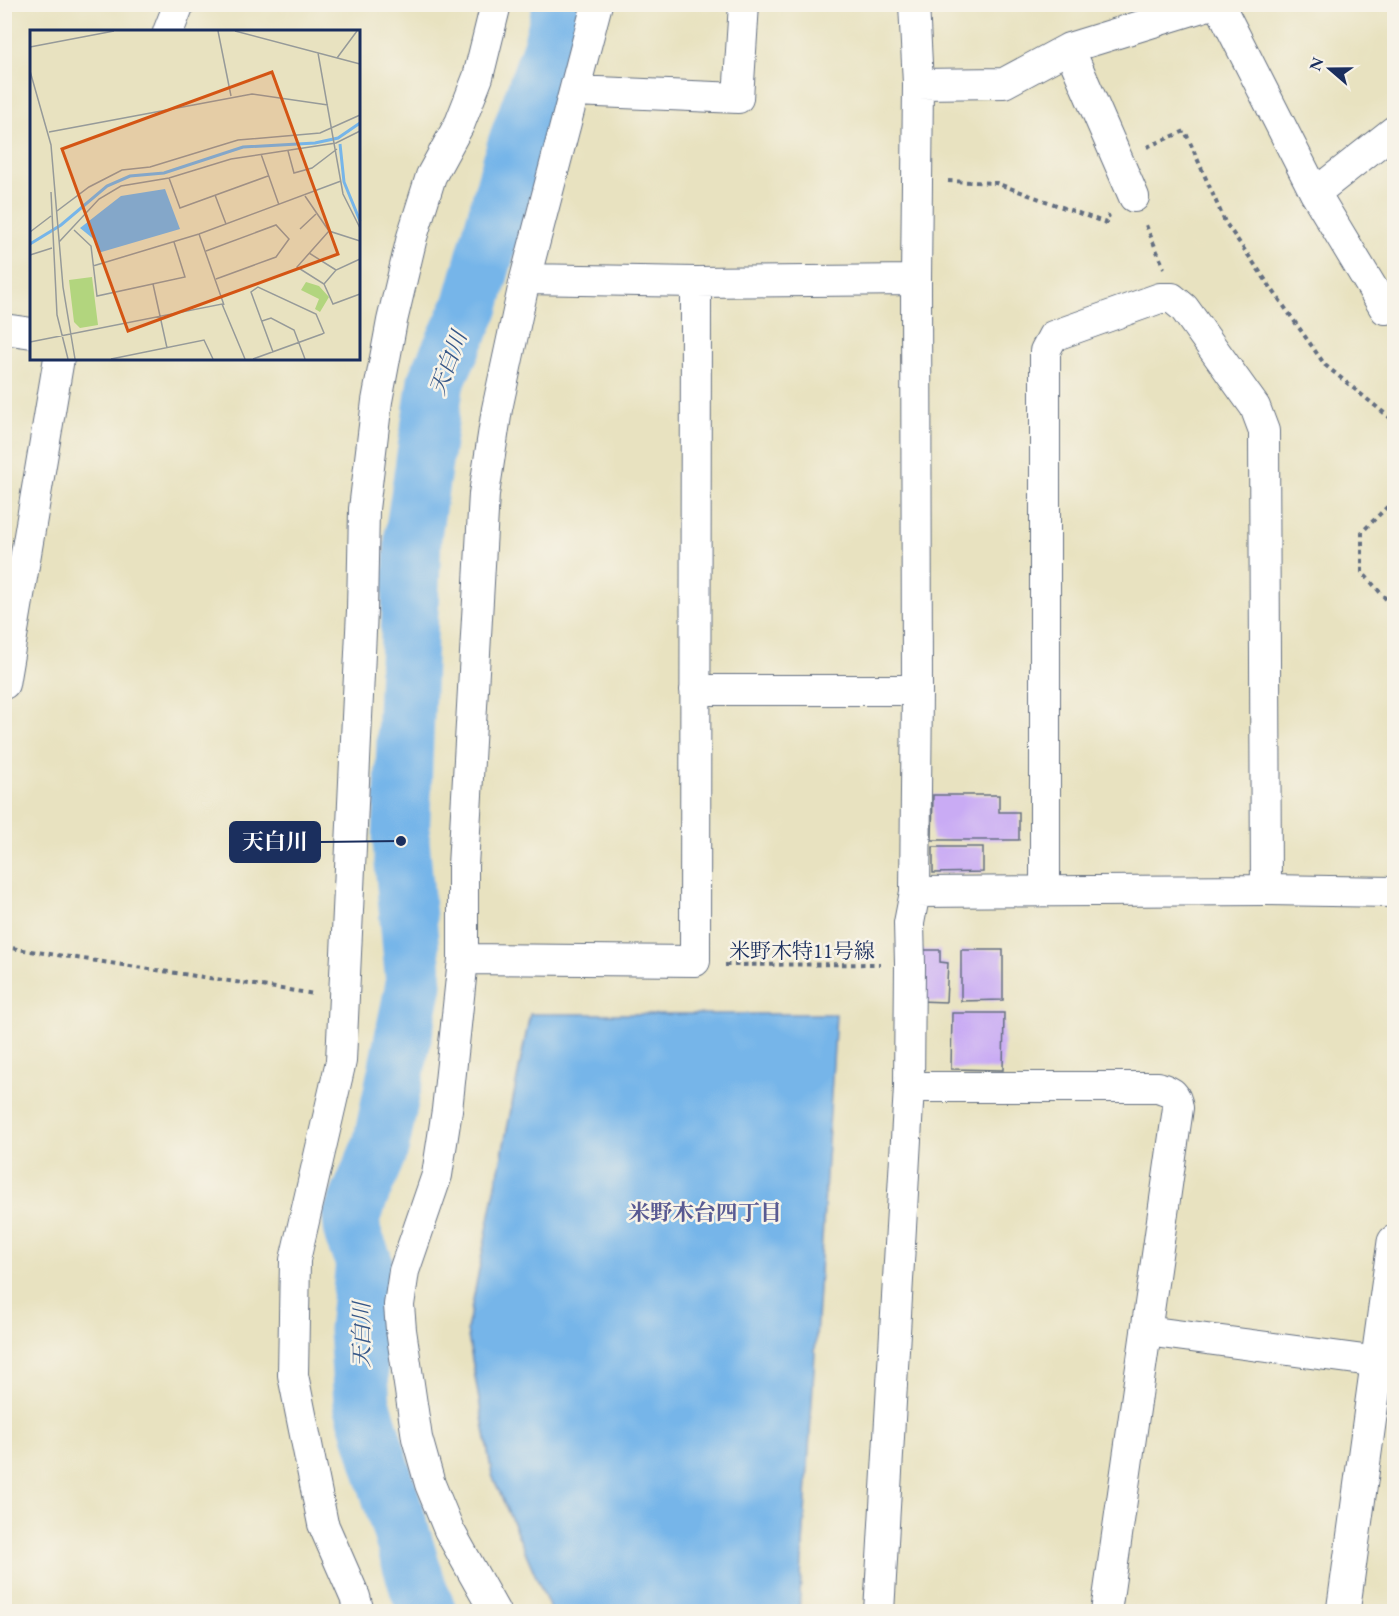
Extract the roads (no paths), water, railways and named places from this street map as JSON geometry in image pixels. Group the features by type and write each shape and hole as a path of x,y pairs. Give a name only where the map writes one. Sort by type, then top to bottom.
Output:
{"street":[{"path":"169,30 179,4"},
{"path":"359,1611 323,1524 293,1374 295,1260 341,1061 362,610 364,509 377,401 392,321 412,237 431,176 460,123 478,77 496,4"},
{"path":"495,1611 449,1530 430,1484 417,1438 400,1330 399,1305 404,1272 437,1175 447,1110 463,959 463,866 484,494 497,409 525,279 597,4"},
{"path":"575,90 738,98 744,4"},
{"path":"879,1611 909,1087 909,923 915,892 918,84 914,4"},
{"path":"918,84 1004,83 1069,48 1212,4"},
{"path":"1219,4 1315,193 1385,309 1395,308"},
{"path":"1069,48 1126,179"},
{"path":"1315,193 1395,131"},
{"path":"525,279 696,282 916,280"},
{"path":"463,959 695,962 696,282"},
{"path":"1045,891 1045,351 1053,336 1160,298 1172,298 1184,308 1256,407 1264,431 1266,890"},
{"path":"4,329 30,333"},
{"path":"4,684 59,360"},
{"path":"695,690 917,690"},
{"path":"915,892 1266,890 1395,892"},
{"path":"909,1087 1158,1087 1170,1092 1176,1098 1178,1108 1106,1611"},
{"path":"1343,1611 1386,1363 1395,1242"},
{"path":"1146,1331 1386,1363"},
{"path":"323,1524 321,1558 327,1585 338,1611"}],"water":[{"path":"530,1014 836,1014 799,1611 551,1611 492,1475 467,1330"}],"waterway":[{"name":"天白川","path":"428,1612 418,1588 362,1403 357,1330 364,1262 353,1235 351,1217 381,1145 414,984 401,841 413,536 436,381 471,306 516,144 551,47 562,4"}],"place":[{"name":"天白川","path":"401,841"}],"district":[{"name":"米野木台四丁目","path":"705,1212"}]}
